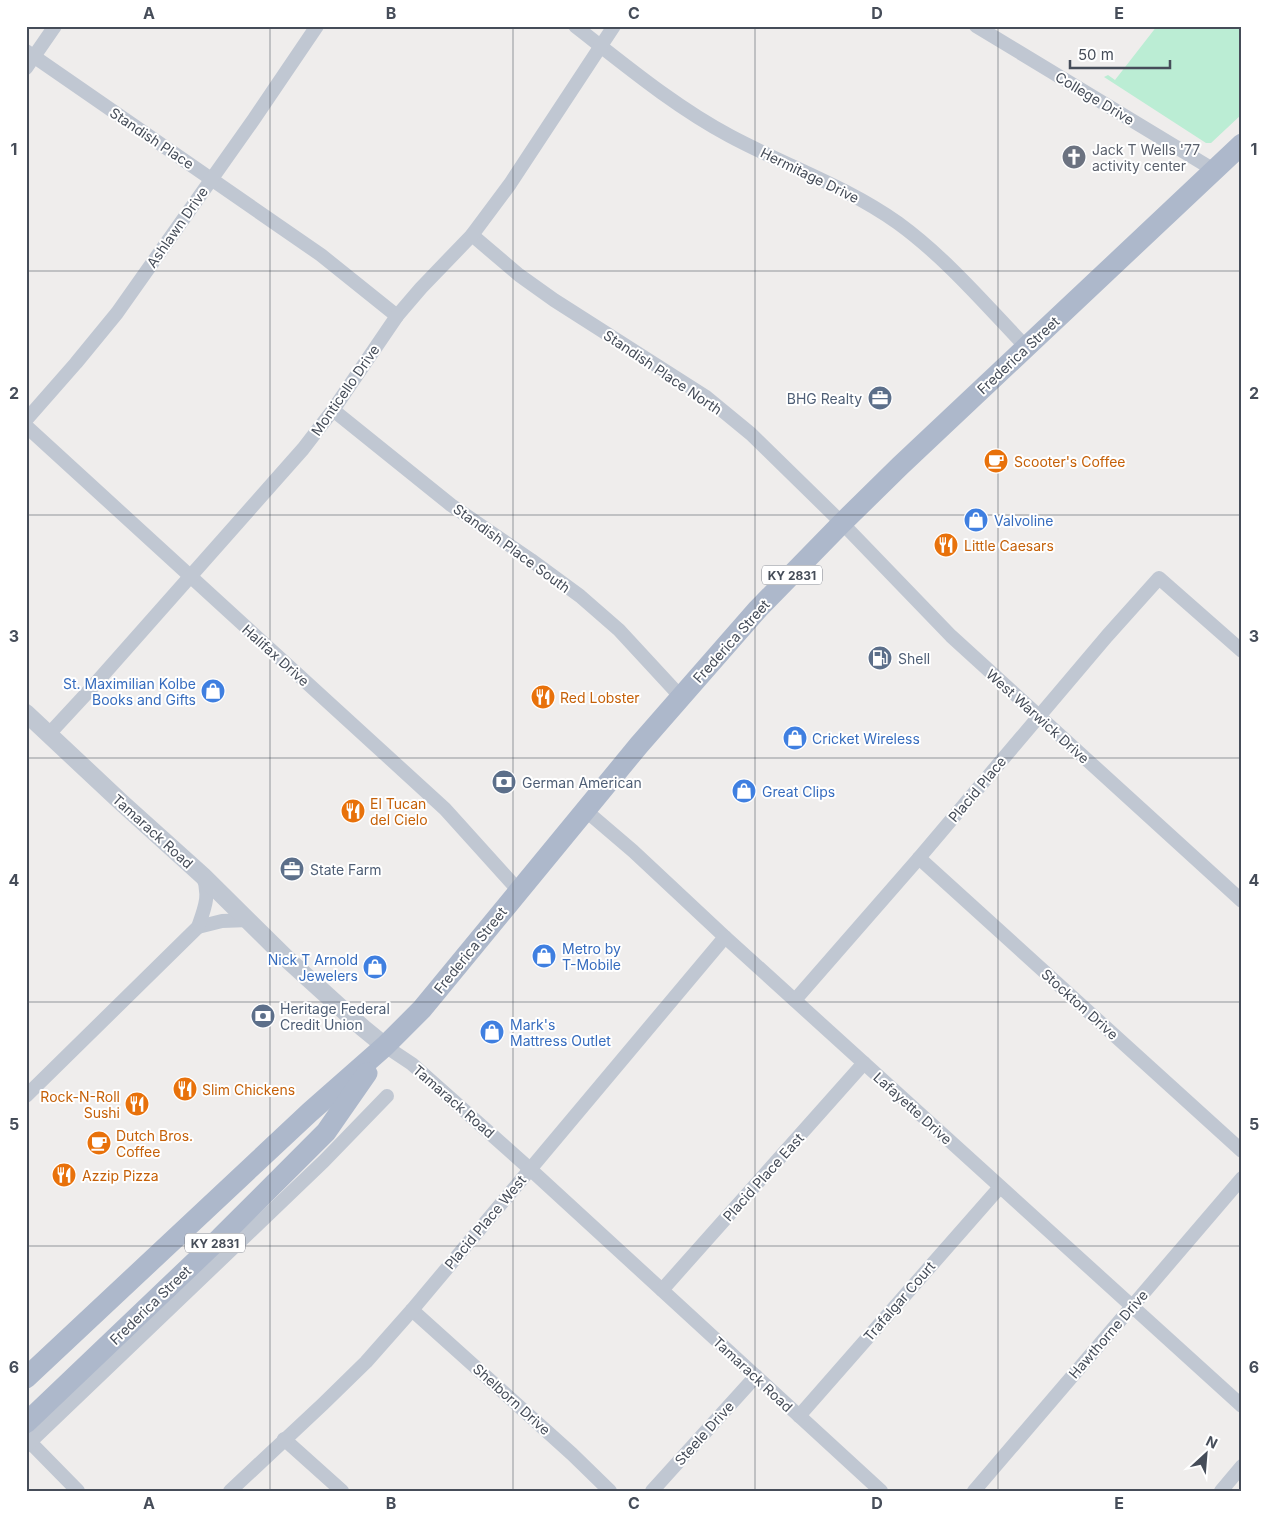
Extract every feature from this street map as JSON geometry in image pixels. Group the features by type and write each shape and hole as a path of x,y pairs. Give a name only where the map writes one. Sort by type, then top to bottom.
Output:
{"main road":[{"name":"Frederica Street","path":"26,1378 310,1112 385,1046 422,1009 680,696 758,609 842,523 1242,144"},
{"name":"Frederica Street","path":"27,1437 326,1132 385,1046"}],"street":[{"path":"29,58 55,26"},
{"name":"Ashlawn Drive","path":"26,420 117,313 317,26"},
{"name":"Hermitage Drive","path":"575,26 668,97 709,124 733,138 831,183 897,222 954,270 1026,347"},
{"name":"Monticello Drive","path":"48,734 88,693 303,449 333,410 397,316 472,235 510,184 614,26"},
{"name":"College Drive","path":"976,26 1214,170"},
{"name":"Standish Place","path":"29,58 211,178 321,255 397,316"},
{"name":"Standish Place North","path":"472,235 519,275 554,300 706,397 751,434 842,523"},
{"name":"Standish Place South","path":"333,410 452,504 580,596 619,630 680,696"},
{"name":"Halifax Drive","path":"26,426 445,809 519,891"},
{"name":"West Warwick Drive","path":"842,523 951,636 1242,901"},
{"name":"Placid Place","path":"795,1000 1159,578 1242,652"},
{"name":"Tamarack Road","path":"26,714 203,876 295,966 363,1028 412,1064 530,1169 881,1491"},
{"name":"Lafayette Drive","path":"585,810 633,850 725,937 1242,1406"},
{"name":"Stockton Drive","path":"919,858 1242,1151"},
{"path":"26,1096 198,927 208,889 203,876"},
{"path":"198,927 222,921 249,920"},
{"name":"Placid Place West","path":"230,1491 366,1362 412,1310 725,937"},
{"name":"Placid Place East","path":"662,1290 864,1063"},
{"name":"Frederica Street","path":"27,1437 324,1161 387,1096"},
{"name":"Hawthorne Drive","path":"974,1491 1242,1178"},
{"name":"Trafalgar Court","path":"799,1416 1000,1187"},
{"name":"Shelborn Drive","path":"412,1310 572,1454 610,1491"},
{"name":"Steele Drive","path":"652,1491 756,1376"},
{"path":"27,1437 78,1491"},
{"path":"284,1438 342,1491"},
{"path":"1221,1491 1242,1466"}],"green space":[{"path":"1157,26 1242,26 1242,114 1211,143 1206,143 1104,77 1108,75 1115,80"}],"place":[{"name":"Jack T Wells '77 activity center","path":"1074,157"},
{"name":"BHG Realty","path":"880,398"},
{"name":"Scooter's Coffee","path":"996,461"},
{"name":"Valvoline","path":"976,520"},
{"name":"Little Caesars","path":"946,545"},
{"name":"Shell","path":"880,658"},
{"name":"St. Maximilian Kolbe Books and Gifts","path":"213,691"},
{"name":"Red Lobster","path":"543,697"},
{"name":"Cricket Wireless","path":"795,738"},
{"name":"German American","path":"504,782"},
{"name":"Great Clips","path":"744,791"},
{"name":"El Tucan del Cielo","path":"353,811"},
{"name":"State Farm","path":"292,869"},
{"name":"Metro by T-Mobile","path":"544,956"},
{"name":"Nick T Arnold Jewelers","path":"375,967"},
{"name":"Heritage Federal Credit Union","path":"263,1016"},
{"name":"Mark's Mattress Outlet","path":"492,1032"},
{"name":"Slim Chickens","path":"185,1089"},
{"name":"Rock-N-Roll Sushi","path":"137,1104"},
{"name":"Dutch Bros. Coffee","path":"99,1143"},
{"name":"Azzip Pizza","path":"64,1175"}]}
